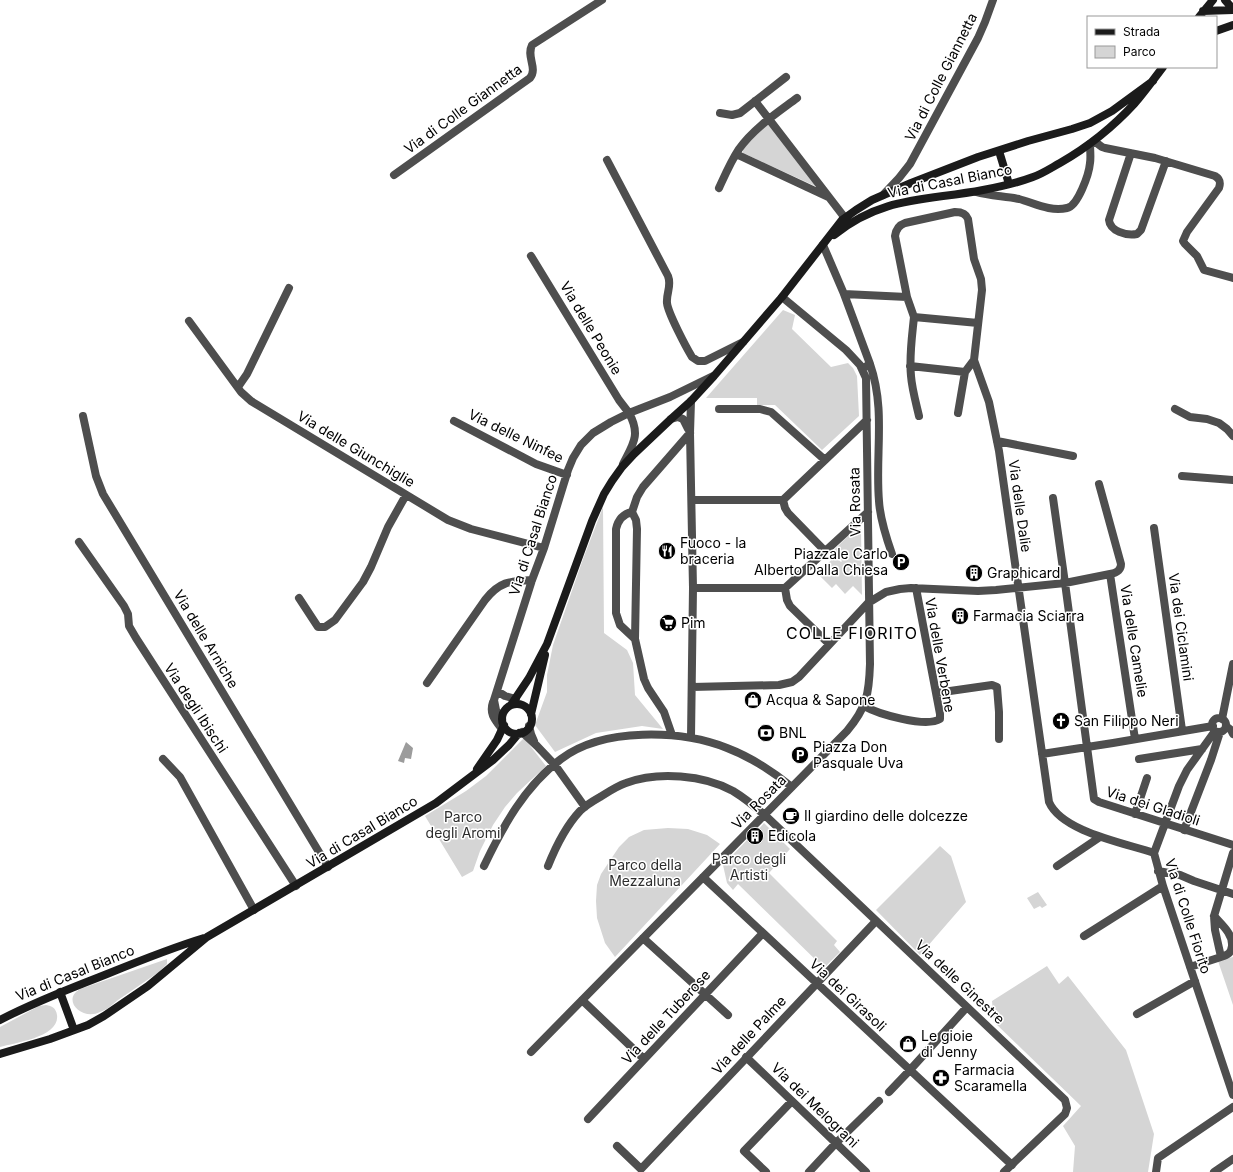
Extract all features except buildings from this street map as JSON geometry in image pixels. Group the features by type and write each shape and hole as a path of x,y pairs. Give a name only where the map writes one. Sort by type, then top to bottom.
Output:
{"main road":[{"path":"1201,14 1213,0"},
{"path":"1225,0 1233,9"},
{"path":"1201,14 1233,9"},
{"path":"1217,31 1233,25"},
{"name":"Via di Casal Bianco","path":"823,245 846,225 880,208 917,199 976,192 1041,174 1092,143 1118,121 1135,103 1162,68"},
{"name":"Via di Casal Bianco","path":"513,702 547,644 592,521 607,488 622,467 671,418 691,401 744,342 845,218 865,204 881,196 978,157 1072,129 1090,122 1112,111 1153,80"},
{"path":"999,150 1009,184"},
{"path":"503,724 508,731 515,733 521,733 529,726 547,644"},
{"path":"473,775 497,740 503,724 505,710 513,702 526,707 531,714"},
{"name":"Via di Casal Bianco","path":"0,1054 38,1043 74,1030 104,1016 148,986 207,937 296,886 436,802 498,755 521,733"},
{"name":"Via di Casal Bianco","path":"0,1020 60,992 158,954 207,937"},
{"path":"60,992 74,1030"}],"street":[{"name":"Via di Colle Giannetta","path":"394,175 530,78 533,71 530,54 532,45 602,0"},
{"name":"Via di Colle Giannetta","path":"881,196 899,178 910,164 978,38 993,0"},
{"path":"720,113 732,116 737,114 786,77"},
{"path":"719,188 736,154 751,135 797,98"},
{"path":"756,101 845,218"},
{"path":"976,192 985,195 1010,197 1046,208 1067,208 1074,203 1082,190 1091,162 1092,143 1102,147 1166,161 1215,176 1220,180 1219,188 1186,232 1183,241 1184,244 1197,256 1204,270 1233,277"},
{"path":"1091,162 1102,147"},
{"path":"1130,153 1109,220 1110,225 1113,228 1129,235 1136,234 1141,230 1166,161"},
{"path":"736,154 829,197"},
{"path":"607,160 668,276 670,283 667,297 668,308 692,357 698,361 705,361 744,342"},
{"path":"910,164 907,174 908,178 912,180 923,179"},
{"path":"919,416 910,366 910,350 914,317 907,297 895,236 897,228 905,223 960,212 965,214 968,219 975,263 982,284 982,296 974,360 965,372 958,414"},
{"name":"Via Rosata","path":"823,245 844,294 870,364 877,389 879,413 879,505 884,529 892,554"},
{"name":"Via delle Peonie","path":"531,256 619,400 630,413"},
{"path":"238,387 247,374 289,288"},
{"path":"844,294 907,297"},
{"name":"Via Rosata","path":"532,1052 847,731 856,720 864,706 869,679 866,381 862,369 846,350 782,297"},
{"path":"914,317 978,323"},
{"name":"Via delle Giunchiglie","path":"189,321 238,387 251,401 445,518 461,526 544,548"},
{"name":"Via delle Dalie","path":"974,360 988,402 997,441 1048,797 1052,807 1062,817 1074,825 1100,837 1154,853"},
{"path":"862,369 870,364"},
{"path":"910,366 965,372"},
{"name":"Via di Casal Bianco","path":"503,724 496,710 494,700 567,475 581,445 590,435 604,425 670,397 714,376"},
{"path":"691,401 691,737"},
{"path":"719,409 760,410 771,412 825,460"},
{"path":"1175,410 1187,417 1207,419 1219,423 1233,436"},
{"name":"Via di Casal Bianco","path":"622,467 635,435 635,426 630,413"},
{"name":"Via delle Arniche","path":"83,416 97,479 103,494 328,867"},
{"path":"671,418 683,418 690,433"},
{"name":"Via delle Ninfee","path":"454,420 539,465 567,475"},
{"path":"692,500 783,500 867,420"},
{"path":"672,735 664,712 648,688 644,679 636,639 637,529 636,520 632,512 637,497 643,487 690,433"},
{"path":"997,441 1073,456"},
{"path":"1182,476 1233,480"},
{"name":"Via delle Camelie","path":"1099,484 1121,564 1118,571 1110,574 1135,739"},
{"path":"299,598 318,627 325,627 333,622 367,575 388,527 406,495"},
{"path":"1053,498 1087,746"},
{"path":"783,500 788,513 825,551"},
{"path":"632,512 621,518 617,525 616,613 620,625 636,639"},
{"path":"692,588 785,588 868,512"},
{"name":"Via dei Ciclamini","path":"1154,528 1182,730"},
{"name":"Via degli Ibischi","path":"79,542 124,606 128,614 129,626 136,638 296,886"},
{"path":"692,687 777,685 789,683 797,678 868,603 890,591 916,588 978,591 1019,588 1065,583 1110,574"},
{"path":"427,683 485,600 495,589 507,582 532,580"},
{"path":"785,588 787,600 790,606 829,644"},
{"name":"Via delle Verbene","path":"864,706 885,715 921,722 936,721 940,719 916,588"},
{"name":"Via di Colle Fiorito","path":"1233,664 1219,727 1187,770 1179,786 1154,853 1158,871 1233,1095"},
{"path":"936,693 992,685 996,687 999,712 999,740"},
{"path":"497,691 513,702"},
{"path":"529,726 537,746"},
{"path":"1184,830 1211,760 1219,727"},
{"path":"1042,754 1182,730 1219,727 1231,730 1233,734"},
{"path":"521,733 537,746 554,765 585,807"},
{"path":"484,866 498,837 528,791 561,758 598,742 638,735 672,735 691,737 738,752 765,767 792,787"},
{"name":"Via dei Gladioli","path":"1087,746 1094,799 1098,802 1233,845"},
{"path":"1139,759 1202,749"},
{"path":"163,759 180,777 254,910"},
{"name":"Via delle Ginestre","path":"548,866 563,834 577,814 612,789 628,782 654,777 675,777 698,780 722,786 741,796 764,815 1064,1098 1067,1104 1065,1114 1004,1172"},
{"path":"1135,814 1147,778"},
{"path":"1057,866 1100,837"},
{"path":"1222,957 1215,930 1214,916 1233,852"},
{"path":"1158,871 1180,875 1233,894"},
{"name":"Via dei Girasoli","path":"703,877 1012,1165"},
{"path":"1084,936 1163,886"},
{"path":"1190,967 1222,957 1230,952 1232,940 1229,933 1214,916"},
{"name":"Via delle Palme","path":"617,1146 641,1168 876,921"},
{"name":"Via delle Tuberose","path":"588,1119 763,933"},
{"path":"643,938 728,1015"},
{"path":"1136,1014 1194,981"},
{"path":"582,1000 644,1059"},
{"path":"889,1092 967,1007"},
{"name":"Via dei Melograni","path":"746,1057 866,1172"},
{"path":"766,1172 744,1151 792,1101"},
{"path":"809,1172 879,1101"},
{"path":"1156,1172 1158,1158 1233,1108"},
{"path":"1214,1172 1233,1159"}],"green space":[{"path":"768,123 816,183 815,186 743,153 743,149"},
{"path":"783,310 795,315 792,329 831,367 848,363 853,368 857,376 859,416 822,450 775,405 757,405 757,398 706,398"},
{"path":"603,507 604,633 627,650 633,663 635,695 663,729 642,726 596,733 555,752 535,725 547,692 547,675 553,645"},
{"path":"855,529 861,529 862,595 853,586 845,594 836,584 832,588 818,574 835,556 841,562 842,561 833,551"},
{"name":"Parco degli Aromi","path":"524,738 546,766 517,793 505,807 493,825 480,851 473,871 462,877 425,816 466,791 486,776"},
{"name":"Parco degli Artisti","path":"764,823 790,849 769,873 837,941 834,945 840,952 824,968 738,884 733,890 727,883 723,865 749,838 755,842 762,835 758,830"},
{"name":"Parco della Mezzaluna","path":"668,828 688,829 707,835 720,844 615,957 605,943 597,918 597,885 601,874 619,847 629,837 644,830"},
{"path":"940,846 951,856 966,902 920,955 876,910"},
{"path":"1038,892 1047,905 1042,908 1040,906 1034,909 1027,898"},
{"path":"1233,957 1233,1005 1218,961"},
{"path":"167,959 167,964 159,972 103,1011 87,1014 81,1012 73,1003 75,994 80,989"},
{"path":"1047,966 1059,984 1068,976 1126,1050 1154,1134 1148,1172 1073,1172 1075,1146 1063,1126 1081,1106 994,1022 992,1001"},
{"path":"46,1005 53,1008 57,1015 56,1023 51,1029 35,1038 0,1047 0,1027 39,1006"}],"shaded area":[{"path":"406,742 413,748 411,759 405,758 404,763 398,761"}],"place":[{"name":"Fuoco - la braceria","path":"667,551"},
{"name":"Piazzale Carlo Alberto Dalla Chiesa","path":"901,562"},
{"name":"Graphicard","path":"974,573"},
{"name":"Farmacia Sciarra","path":"960,616"},
{"name":"Pim","path":"668,623"},
{"name":"Acqua & Sapone","path":"753,700"},
{"name":"San Filippo Neri","path":"1061,721"},
{"name":"BNL","path":"766,733"},
{"name":"Piazza Don Pasquale Uva","path":"800,755"},
{"name":"Il giardino delle dolcezze","path":"791,816"},
{"name":"Edicola","path":"755,836"},
{"name":"Le gioie di Jenny","path":"908,1044"},
{"name":"Farmacia Scaramella","path":"941,1078"}],"district":[{"name":"COLLE FIORITO","path":"852,633"}]}
